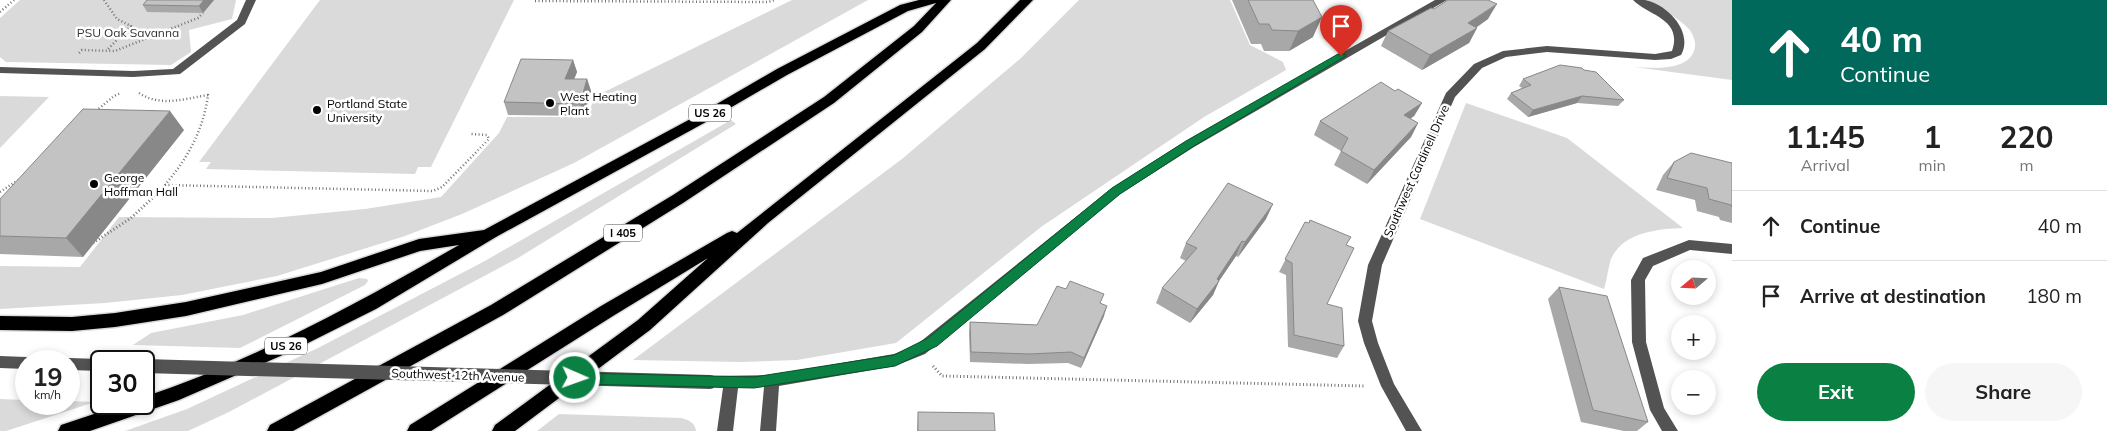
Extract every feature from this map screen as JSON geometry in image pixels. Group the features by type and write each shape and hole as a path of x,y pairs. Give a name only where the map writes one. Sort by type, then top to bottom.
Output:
{"highway":[{"name":"US 26","path":"67,431 173,395 286,346 370,304 492,233 701,119 782,72 904,8 932,0"},
{"name":"I 405","path":"276,431 497,310 678,199 829,100 918,29 945,0"},
{"path":"502,431 644,325 763,219 966,58 1027,0"},
{"path":"416,431 607,311 763,219"},
{"path":"0,323 72,324 115,320 186,309 322,278 419,245 492,233"}],"street":[{"path":"0,70 133,74 176,72 241,22 251,0"},
{"path":"768,431 772,381 895,360 920,350 1116,191 1190,144 1442,0"},
{"name":"Southwest Cardinell Drive","path":"1414,431 1388,386 1371,343 1365,321 1375,264 1450,96 1478,66 1503,54 1547,49 1655,57 1670,56 1677,53 1681,40 1679,30 1667,18 1638,0"},
{"path":"1670,431 1657,410 1639,342 1638,280 1648,262 1689,245 1732,249"},
{"path":"0,362 15,363"},
{"name":"Southwest 12th Avenue","path":"155,366 731,383 772,381"},
{"path":"725,431 731,383"}],"path":[{"path":"0,12 14,0"},
{"path":"104,0 117,19 131,26 107,51"},
{"path":"535,1 768,2 775,0"},
{"path":"62,71 82,50 115,51 198,18 203,13"},
{"path":"93,243 108,236 129,220 165,186 198,138 208,106 208,95 163,102 141,95 135,88 133,74"},
{"path":"92,113 114,96 135,88"},
{"path":"165,186 433,191 442,187 489,139 487,135 471,134"},
{"path":"0,192 20,179 14,190"},
{"path":"920,350 942,376 1388,386"}],"green space":[{"name":"PSU Oak Savanna","path":"20,0 236,0 232,19 189,30 191,52 171,65 6,62 0,57 0,18"},
{"path":"320,0 514,0 431,167 418,167 415,174 206,169 211,162 199,162"},
{"path":"792,0 868,0 574,163 462,214 405,236 277,276 182,295 105,303 0,309 0,266 80,267 119,217 272,218 365,209 441,197 499,133 507,117 588,117 594,97"},
{"path":"1079,0 1230,0 1250,45 1283,62 1286,70 1204,117 1041,227 896,343 797,360 740,362 633,360 902,159 1021,58"},
{"path":"1648,0 1732,0 1732,80 1634,67 1660,68 1679,65 1692,55 1695,47 1692,33 1685,25"},
{"path":"0,96 49,97 0,148"},
{"path":"1466,103 1567,138 1683,228 1652,231 1624,243 1611,259 1604,289 1420,219"},
{"path":"731,120 736,124 518,258 229,412 188,431 125,431 187,409 318,348 483,262"},
{"path":"359,278 367,279 368,281 365,285 240,348 133,345 151,333 243,315"},
{"path":"0,399 15,400 15,415 55,415 6,431 0,431"},
{"path":"80,401 90,402 90,404 80,407"},
{"path":"559,414 681,418 693,423 696,431 537,431"}],"building":[{"path":"147,0 204,0 199,6 143,5"},
{"path":"1248,0 1313,0 1322,17 1298,31 1272,30 1269,24 1259,24"},
{"path":"1448,0 1488,0 1497,4 1468,23 1477,28 1430,55 1388,31 1431,8 1434,9"},
{"name":"West Heating Plant","path":"521,59 573,60 565,79 587,79 580,104 504,102"},
{"path":"1560,65 1596,72 1624,100 1582,96 1533,110 1511,93 1531,85 1523,79"},
{"path":"1381,82 1395,91 1398,89 1422,103 1404,115 1418,123 1374,170 1341,151 1348,138 1320,121"},
{"path":"83,109 170,111 66,238 0,236 0,199"},
{"path":"1691,153 1732,163 1732,207 1731,205 1709,199 1707,188 1667,178 1674,162"},
{"path":"1228,183 1273,204 1245,242 1242,241 1217,279 1219,281 1197,309 1162,288 1197,248 1186,243"},
{"path":"1310,220 1351,237 1346,245 1354,248 1327,304 1342,308 1344,346 1294,335 1292,263 1285,259 1305,222 1309,223"},
{"path":"1070,281 1104,294 1100,303 1107,306 1084,358 1071,352 1030,354 971,352 970,322 1037,325 1057,286 1066,289"},
{"path":"1559,287 1607,296 1648,422 1593,410"},
{"path":"918,412 994,413 995,431 918,431"}],"place":[{"name":"West Heating Plant","path":"550,103"},
{"name":"Portland State University","path":"317,110"},
{"name":"George Hoffman Hall","path":"94,184"}],"route":[{"path":"575,378 731,383 772,381 895,360 920,350 964,317 1116,191 1190,144 1341,56"}]}
